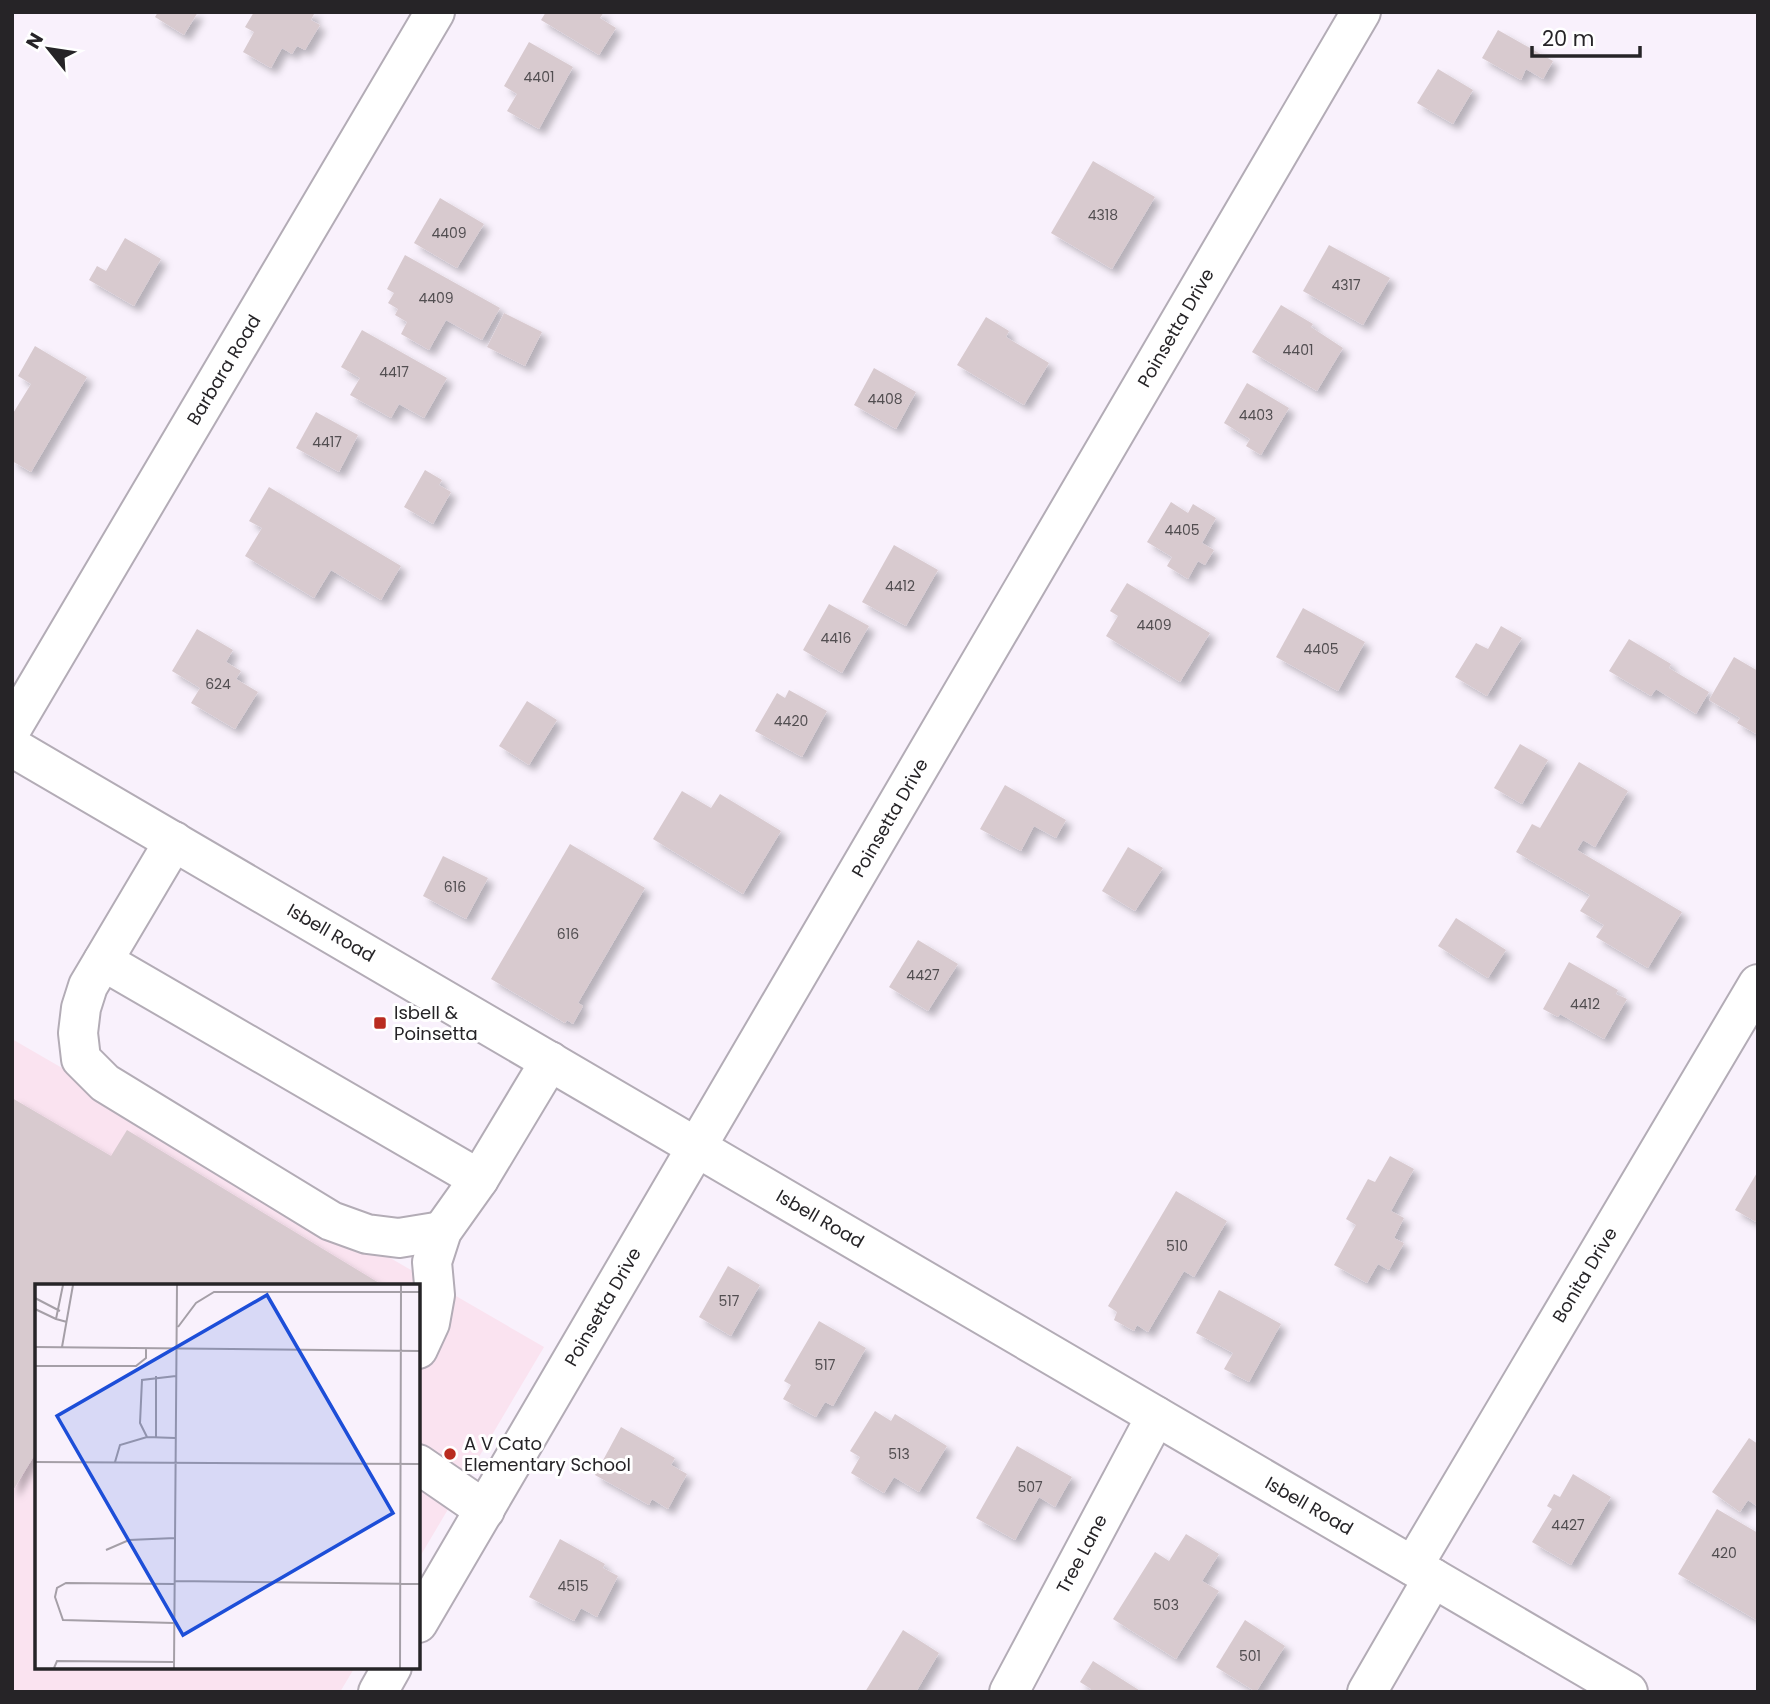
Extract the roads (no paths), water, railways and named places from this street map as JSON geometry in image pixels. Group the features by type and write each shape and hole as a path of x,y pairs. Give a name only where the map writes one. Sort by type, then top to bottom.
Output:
{"street":[{"name":"Barbara Road","path":"12,728 436,12"},
{"name":"Poinsetta Drive","path":"420,1620 1361,12"},
{"name":"Isbell Road","path":"12,747 1628,1692"},
{"path":"174,841 88,986 78,1033 81,1059 105,1083 331,1221 368,1234 399,1237 442,1231"},
{"path":"103,961 479,1179"},
{"name":"Bonita Drive","path":"1367,1692 1423,1572 1758,985"},
{"path":"420,1345 430,1323 435,1295 432,1262 442,1231 479,1179 550,1061"},
{"name":"Tree Lane","path":"1009,1692 1156,1416"},
{"path":"420,1465 485,1510"},
{"path":"378,1692 391,1669"}],"place":[{"name":"Isbell & Poinsetta","path":"380,1023"},
{"name":"A V Cato Elementary School","path":"450,1454"}]}
